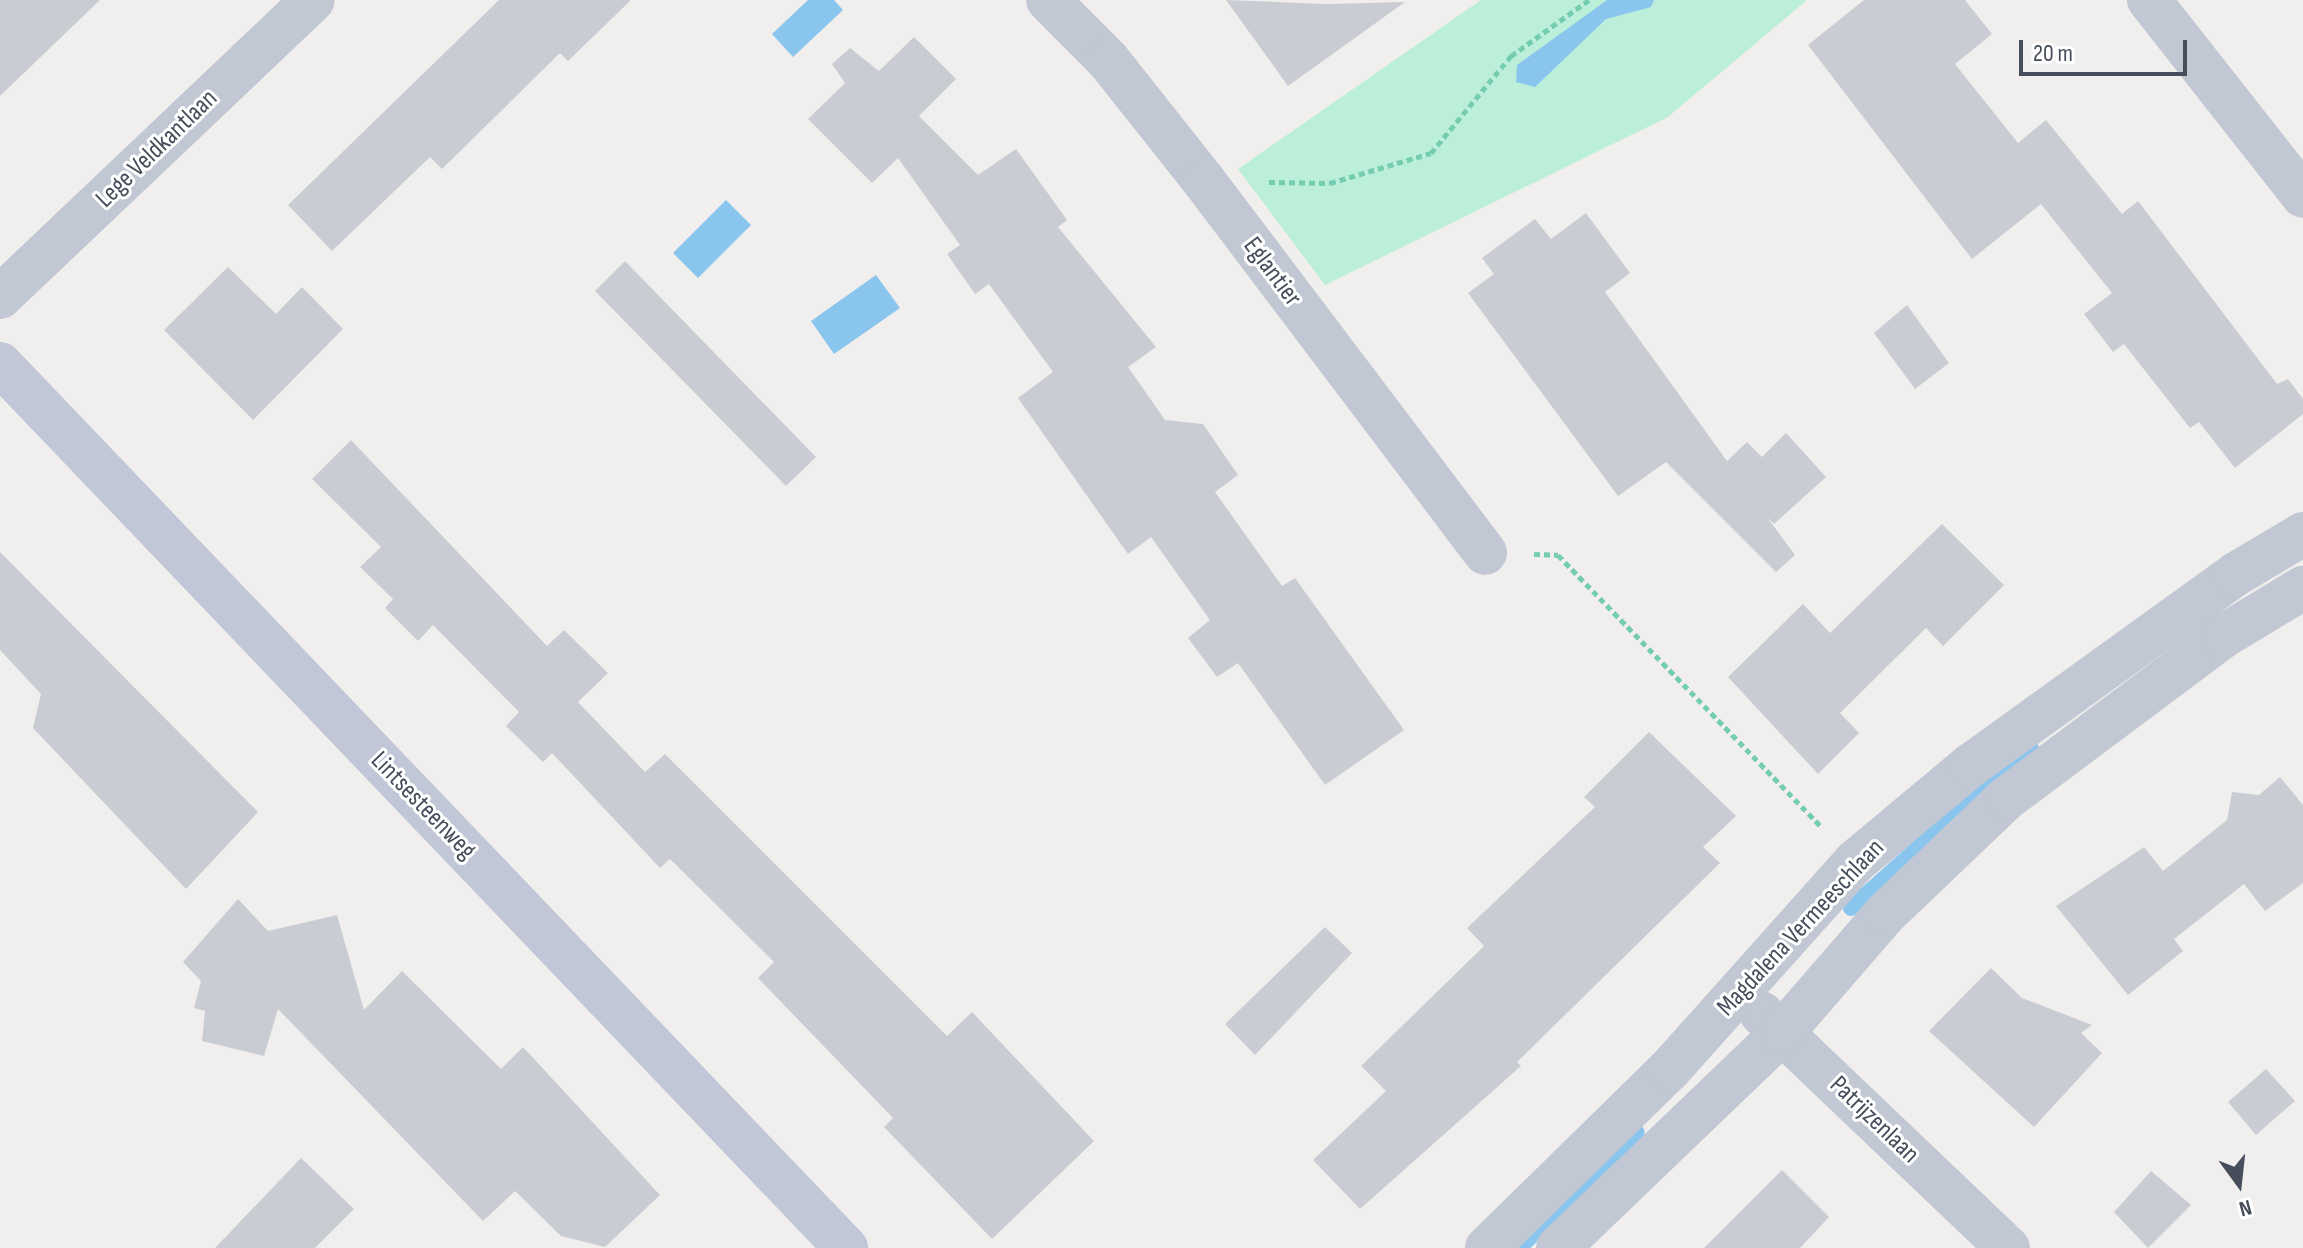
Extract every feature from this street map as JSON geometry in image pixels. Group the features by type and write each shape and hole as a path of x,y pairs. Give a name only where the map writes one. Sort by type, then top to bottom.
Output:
{"street":[{"name":"Lege Veldkantlaan","path":"0,297 313,0"},
{"name":"Eglantier","path":"1048,0 1108,60 1204,181 1485,553"},
{"path":"2149,0 2303,196"},
{"name":"Lintsesteenweg","path":"0,364 846,1248"},
{"name":"Magdalena Vermeeschlaan","path":"1487,1248 1739,993 1856,861 1971,765 2236,574 2303,534"},
{"name":"Magdalena Vermeeschlaan","path":"1558,1248 1782,1033 1885,914 2007,798 2222,637 2303,588"},
{"name":"Patrijzenlaan","path":"1739,993 2008,1248"}],"path":[{"path":"1204,181 1330,183 1431,153 1511,56 1589,0"},
{"path":"1485,553 1558,555 1856,861"}],"green space":[{"path":"1481,0 1807,0 1668,117 1325,285 1238,169"}],"water":[{"path":"808,0 834,0 843,10 793,57 772,34"},
{"path":"1607,0 1654,0 1651,7 1606,19 1535,87 1516,82 1517,65"},
{"path":"726,200 751,225 698,278 673,253"},
{"path":"876,275 900,308 834,354 811,321"}],"building":[{"path":"0,0 100,0 0,96"},
{"path":"499,0 631,0 568,61 560,53 442,169 430,157 332,251 288,205"},
{"path":"1226,0 1327,4 1405,2 1288,86"},
{"path":"1864,0 1965,0 1992,34 1955,64 2018,143 2046,120 2122,214 2138,201 2277,384 2288,379 2303,399 2303,414 2235,468 2199,422 2190,428 2124,344 2113,352 2084,314 2112,293 2041,204 1972,259 1808,45"},
{"path":"914,37 956,79 919,116 978,175 1016,149 1067,220 1058,227 1156,347 1128,367 1165,420 1203,424 1238,475 1215,492 1282,586 1295,578 1404,730 1325,785 1238,663 1217,677 1188,638 1210,620 1151,537 1128,554 1018,398 1053,372 989,284 975,294 947,254 960,245 898,158 872,183 808,119 845,83 832,64 850,48 879,71"},
{"path":"1586,213 1630,273 1605,292 1727,461 1747,442 1762,457 1786,433 1826,477 1774,524 1767,517 1795,555 1776,572 1666,462 1618,496 1468,293 1494,274 1482,258 1535,219 1551,239"},
{"path":"625,261 816,457 786,486 595,291"},
{"path":"228,267 276,314 302,287 343,329 253,420 164,330"},
{"path":"1907,305 1949,363 1915,389 1874,333"},
{"path":"351,440 547,646 564,630 608,673 578,702 645,772 665,754 947,1036 972,1012 1094,1141 992,1239 884,1127 893,1118 758,978 774,962 670,859 660,868 552,753 543,762 506,726 519,712 433,625 418,641 385,608 393,599 360,567 381,547 312,479"},
{"path":"1942,524 2004,585 1943,646 1926,628 1840,713 1859,733 1818,774 1728,677 1803,604 1830,633"},
{"path":"0,552 258,812 186,889 33,728 41,694 0,650"},
{"path":"1649,732 1736,816 1703,847 1720,863 1517,1062 1521,1066 1360,1209 1313,1160 1386,1091 1361,1066 1484,946 1467,928 1595,807 1584,797"},
{"path":"2280,777 2303,805 2303,883 2265,911 2244,884 2174,939 2183,951 2128,995 2056,906 2144,847 2163,871 2227,820 2232,792 2259,795"},
{"path":"238,899 268,931 337,915 364,1010 402,971 501,1069 523,1047 660,1195 605,1247 561,1236 515,1191 483,1221 278,1009 264,1056 202,1041 205,1011 194,1008 201,981 183,962"},
{"path":"1325,927 1352,953 1255,1055 1225,1024"},
{"path":"1991,968 2022,998 2092,1025 2081,1033 2102,1053 2034,1127 1929,1031"},
{"path":"2266,1069 2295,1101 2256,1135 2228,1102"},
{"path":"301,1158 354,1209 315,1248 215,1248"},
{"path":"1782,1170 1829,1217 1800,1248 1704,1248"},
{"path":"2151,1171 2191,1205 2148,1248 2114,1212"}],"waterway":[{"path":"1851,908 2031,747"},
{"path":"1519,1248 1637,1132"}]}
